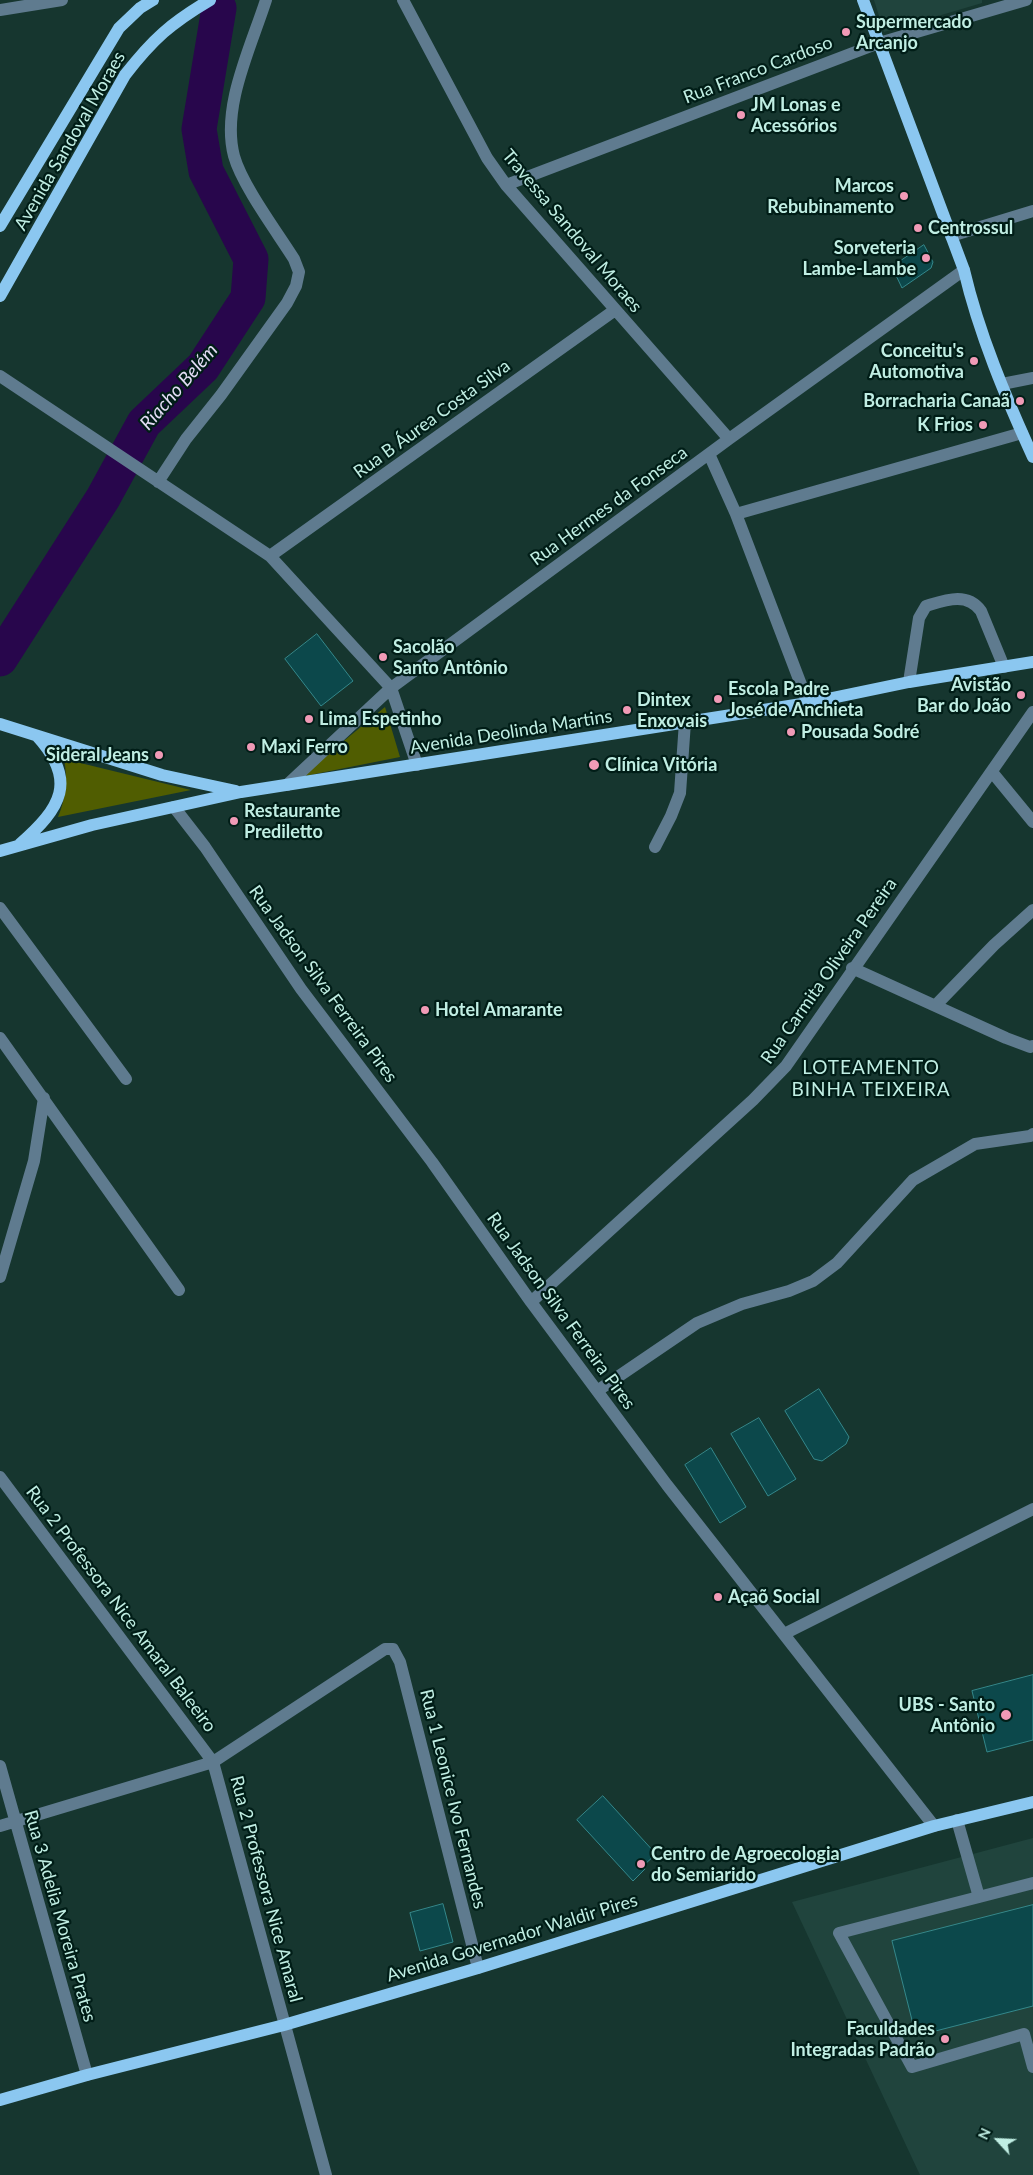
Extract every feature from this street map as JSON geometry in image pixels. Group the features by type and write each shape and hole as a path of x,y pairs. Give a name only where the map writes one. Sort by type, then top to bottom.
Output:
{"main road":[{"name":"Avenida Sandoval Moraes","path":"0,226 119,28 140,8 154,0"},
{"name":"Avenida Sandoval Moraes","path":"0,296 125,76 145,49 171,24 210,0"},
{"path":"863,0 964,270 969,292 1002,384 1033,457"},
{"name":"Avenida Deolinda Martins","path":"0,851 92,825 241,792 808,703 909,682 1032,663"},
{"path":"0,724 162,775 241,792"},
{"path":"18,846 50,815 58,798 61,778 58,763 36,734"},
{"name":"Avenida Governador Waldir Pires","path":"0,2100 86,2075 284,2025 478,1968 934,1826 1033,1802"}],"street":[{"path":"0,10 62,0"},
{"path":"158,482 181,445 270,328 296,286 299,272 294,259 243,176 234,156 231,129 234,99 266,0"},
{"name":"Travessa Sandoval Moraes","path":"403,0 487,158 506,185 729,439"},
{"name":"Rua Franco Cardoso","path":"506,185 879,43 1026,0"},
{"path":"951,236 1033,211"},
{"name":"Rua Hermes da Fonseca","path":"287,785 391,688 729,439 964,270"},
{"name":"Rua B Áurea Costa Silva","path":"270,556 615,310"},
{"path":"0,376 108,450 270,556 391,688 417,765"},
{"path":"1002,384 1033,378"},
{"path":"736,514 1022,433"},
{"path":"709,454 736,514 808,703"},
{"path":"909,682 919,618 926,606 943,601 964,599 975,604 981,611 1004,667"},
{"name":"Rua Carmita Oliveira Pereira","path":"532,1302 772,1079 800,1046 852,968 1033,712"},
{"path":"655,848 680,793 685,722"},
{"path":"992,772 1033,822"},
{"name":"Rua Jadson Silva Ferreira Pires","path":"174,808 205,846 301,989 432,1162 532,1302 667,1485 934,1826"},
{"path":"0,908 126,1079"},
{"path":"936,1005 994,945 1033,910"},
{"path":"852,968 1006,1038 1032,1047"},
{"path":"0,1038 179,1290"},
{"path":"0,1277 34,1161 44,1098"},
{"path":"597,1390 697,1323 742,1304 789,1291 813,1281 837,1263 913,1180 975,1144 1033,1134"},
{"name":"Rua 2 Professora Nice Amaral Baleeiro","path":"0,1477 213,1762"},
{"path":"784,1634 1033,1509"},
{"name":"Rua 1 Leonice Ivo Fernandes","path":"213,1762 385,1649 393,1649 400,1662 478,1968"},
{"path":"0,1826 213,1762"},
{"name":"Rua 2 Professora Nice Amaral","path":"213,1762 326,2175"},
{"name":"Rua 3 Adelia Moreira Prates","path":"0,1766 86,2075"},
{"path":"957,1820 979,1897"},
{"path":"1033,1883 840,1933 912,2067 1024,2034 1033,2067"}],"shaded area":[{"path":"874,0 982,0 982,3 884,32"},
{"name":"Faculdades Integradas Padrão","path":"1033,1838 1033,2175 920,2175 792,1902"}],"green space":[{"path":"385,707 400,757 305,776 305,773"},
{"path":"64,759 191,790 58,817 66,789"}],"building":[{"path":"924,245 933,262 931,268 902,288 892,267"},
{"path":"317,634 353,681 321,706 285,659"},
{"path":"819,1389 849,1437 846,1444 822,1461 814,1459 785,1411"},
{"path":"759,1418 796,1479 768,1496 731,1434"},
{"path":"711,1448 746,1507 720,1523 685,1465"},
{"name":"UBS - Santo Antônio","path":"1033,1675 1033,1740 987,1752 972,1691"},
{"path":"603,1796 656,1854 643,1866 645,1869 633,1881 577,1820"},
{"path":"443,1904 453,1942 420,1951 410,1913"},
{"path":"1033,1905 1033,2006 916,2036 892,1941"}],"waterway":[{"name":"Riacho Belém","path":"0,659 103,498 144,423 203,367 248,298 251,259 206,171 199,129 219,8"}],"place":[{"name":"Supermercado Arcanjo","path":"846,32"},
{"name":"JM Lonas e Acessórios","path":"741,115"},
{"name":"Marcos Rebubinamento","path":"904,196"},
{"name":"Centrossul","path":"918,228"},
{"name":"Sorveteria Lambe-Lambe","path":"926,258"},
{"name":"Conceitu's Automotiva","path":"974,361"},
{"name":"Borracharia Canaã","path":"1020,401"},
{"name":"K Frios","path":"983,425"},
{"name":"Sacolão Santo Antônio","path":"383,657"},
{"name":"Avistão Bar do João","path":"1021,695"},
{"name":"Escola Padre José de Anchieta","path":"718,699"},
{"name":"Dintex Enxovais","path":"627,710"},
{"name":"Lima Espetinho","path":"309,719"},
{"name":"Pousada Sodré","path":"791,732"},
{"name":"Maxi Ferro","path":"251,747"},
{"name":"Sideral Jeans","path":"159,755"},
{"name":"Clínica Vitória","path":"594,765"},
{"name":"Restaurante Prediletto","path":"234,821"},
{"name":"Hotel Amarante","path":"425,1010"},
{"name":"Açaõ Social","path":"718,1597"},
{"name":"UBS - Santo Antônio","path":"1006,1715"},
{"name":"Centro de Agroecologia do Semiarido","path":"641,1864"},
{"name":"Faculdades Integradas Padrão","path":"945,2039"}],"district":[{"name":"LOTEAMENTO BINHA TEIXEIRA","path":"871,1079"}]}
